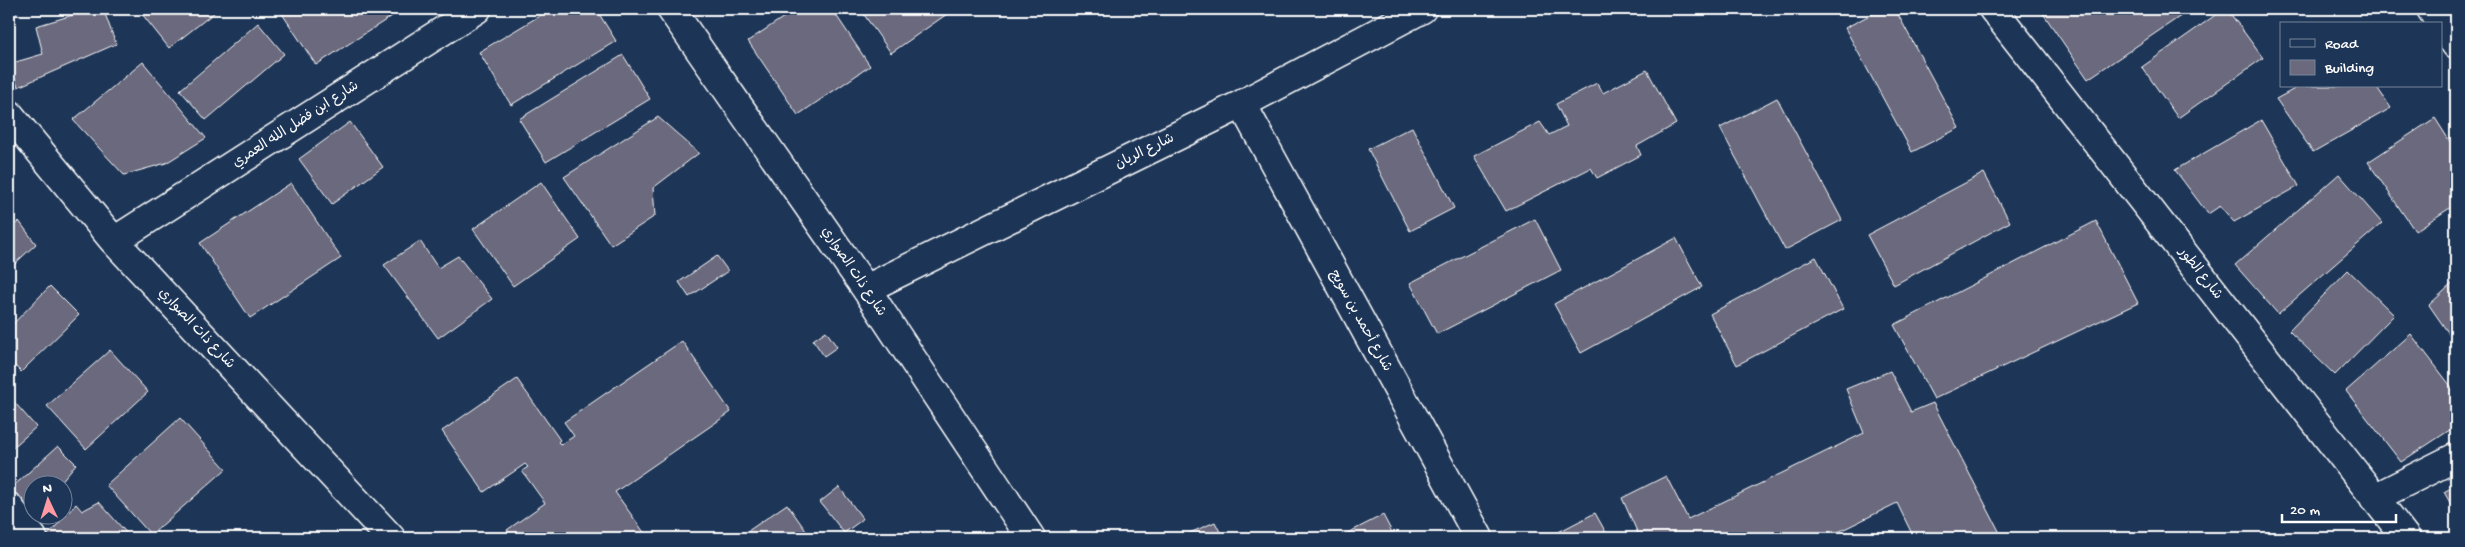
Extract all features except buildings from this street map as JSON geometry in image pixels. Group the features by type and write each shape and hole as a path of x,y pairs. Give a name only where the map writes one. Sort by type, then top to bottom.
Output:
{"street":[{"name":"شارع ابن فضل الله العمري","path":"114,241 478,9"},
{"name":"شارع ذات الصواري","path":"671,9 866,289 1031,538"},
{"name":"شارع الطور","path":"1994,9 2374,498 2399,535"},
{"path":"2432,9 2440,22"},
{"name":"شارع الريان","path":"866,289 1242,104 1415,10"},
{"path":"2442,24 2456,46"},
{"name":"شارع أحمد بن سويج","path":"1242,104 1479,538"},
{"name":"شارع ذات الصواري","path":"9,114 114,241 391,538"},
{"path":"2374,498 2456,457"},
{"path":"9,507 33,538"}]}
